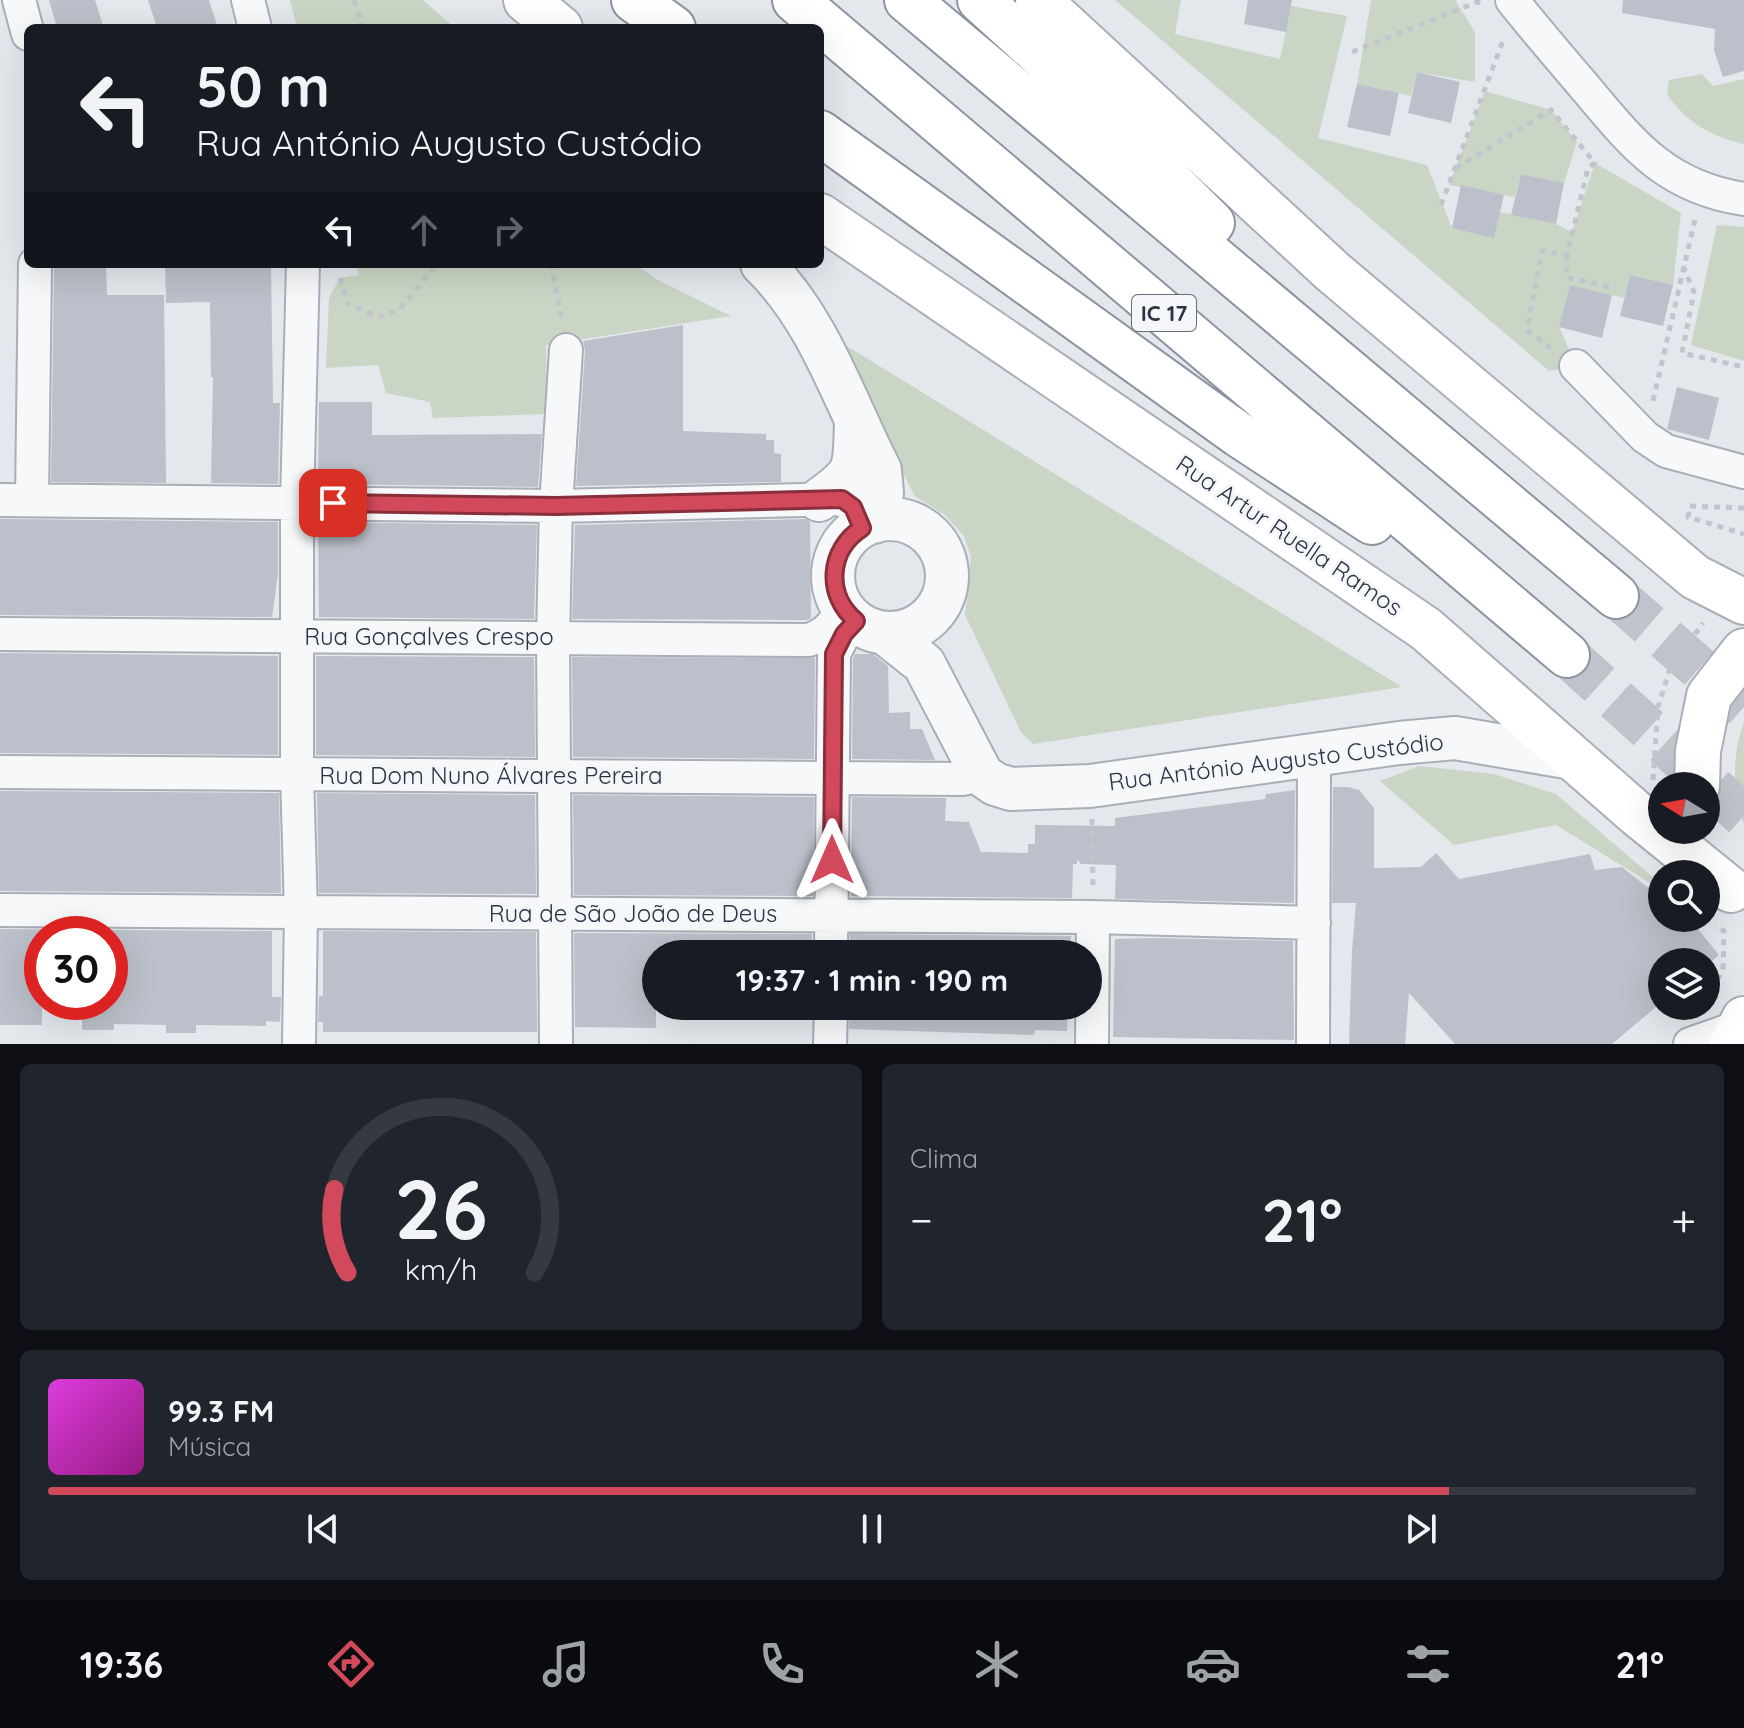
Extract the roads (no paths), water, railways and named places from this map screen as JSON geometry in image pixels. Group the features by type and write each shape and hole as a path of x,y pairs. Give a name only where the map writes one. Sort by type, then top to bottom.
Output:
{"main road":[{"path":"634,0 667,24"},
{"name":"IC 17","path":"795,0 823,24"},
{"path":"907,0 1616,596"},
{"path":"980,0 1062,74 1418,428"},
{"path":"1038,0 1333,272 1695,577 1744,602"},
{"name":"IC 17","path":"824,25 1567,655"},
{"path":"824,136 1238,434 1531,627"},
{"name":"Rua Artur Ruella Ramos","path":"824,219 1426,629 1572,758 1727,905"},
{"path":"1697,772 1698,751 1709,696 1744,651"},
{"path":"1708,844 1727,905"}],"street":[{"path":"19,0 25,24"},
{"path":"248,0 254,24"},
{"path":"1513,2 1634,145 1666,171 1703,188 1744,199"},
{"path":"35,268 16,500 556,506 842,499 868,525"},
{"path":"299,1044 301,912 297,775 297,502 303,268"},
{"path":"766,268 783,285 811,327 880,470 882,493 868,525"},
{"path":"556,1044 553,637 556,506 566,350"},
{"path":"1576,366 1645,437 1666,451 1744,472"},
{"path":"819,500 840,485 852,470 856,422"},
{"path":"888,519 907,521 924,530 937,544 945,562 947,581 935,618 938,647 982,775 924,664 861,620 834,582 835,564 842,547 868,525 888,519"},
{"path":"861,620 898,633 916,628 938,607"},
{"path":"831,940 834,654 844,634 861,620"},
{"name":"Rua Gonçalves Crespo","path":"0,634 809,640 833,626 861,620"},
{"name":"Rua António Augusto Custódio","path":"982,775 995,784 1011,789 1090,786 1455,738 1572,758"},
{"path":"1313,1044 1314,755"},
{"name":"Rua Dom Nuno Álvares Pereira","path":"0,772 962,779 982,775"},
{"name":"Rua de São João de Deus","path":"0,910 1093,917 1314,923"},
{"path":"1092,1044 1093,917"},
{"path":"830,1044 831,1020"},
{"path":"1690,1044 1739,1030"}],"tunnel":[{"path":"1616,596 1744,707"},
{"path":"1567,655 1744,816"}]}
